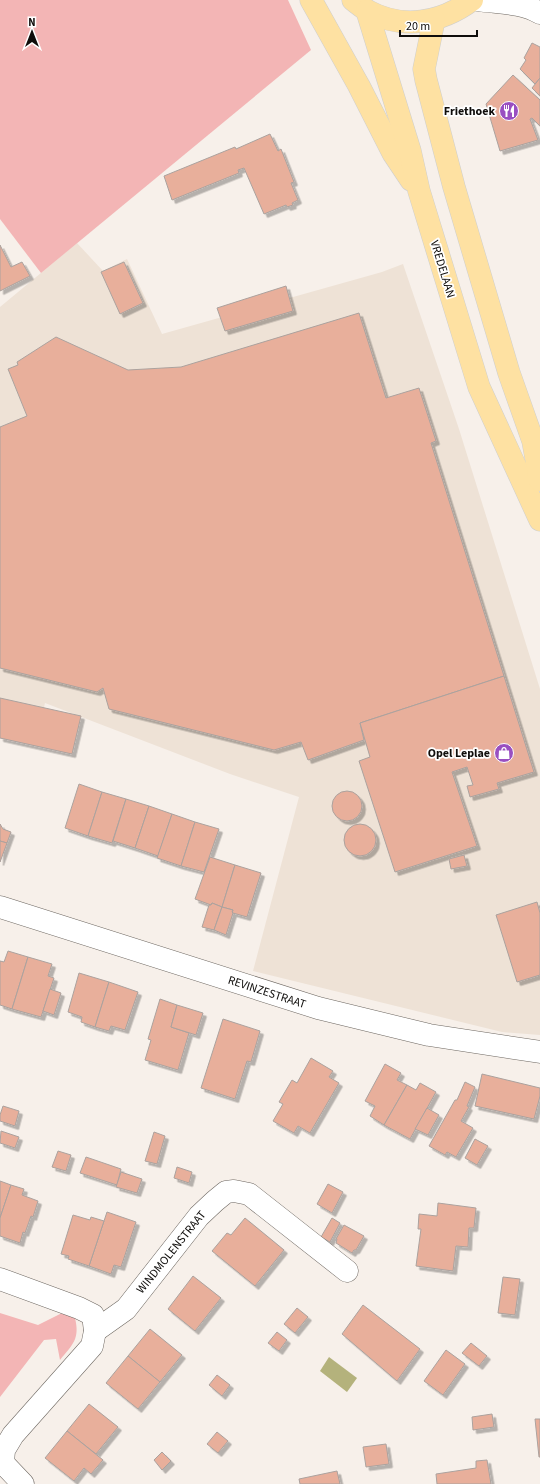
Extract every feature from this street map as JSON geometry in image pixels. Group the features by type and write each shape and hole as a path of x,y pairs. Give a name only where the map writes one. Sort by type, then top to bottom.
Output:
{"main road":[{"path":"311,0 359,86 393,153 419,191"},
{"path":"360,5 388,19 411,22 434,20 448,15 472,0"},
{"name":"VREDELAAN","path":"360,5 410,151 419,191 479,388 540,520"},
{"path":"434,20 424,69 426,80 454,187 509,373 533,441 540,480"}],"street":[{"path":"478,0 518,5 540,13"},
{"name":"REVINZESTRAAT","path":"0,907 318,1008 429,1035 540,1052"},
{"name":"WINDMOLENSTRAAT","path":"95,1331 126,1309 199,1216 214,1201 226,1192 234,1191 248,1194 348,1271"},
{"path":"0,1279 79,1308 93,1316 95,1331 92,1346 13,1434 4,1450 1,1463 23,1484"}],"shaded area":[{"path":"0,0 288,0 311,50 41,273 0,219"},
{"path":"77,243 103,271 127,259 162,334 382,272 403,264 459,429 540,689 540,1035 502,1032 253,971 299,797 230,774 45,703 41,720 0,705 0,307"},
{"path":"66,1311 75,1318 77,1331 69,1350 60,1360 56,1339 44,1340 0,1397 0,1313 38,1325"},
{"path":"329,1357 357,1378 347,1392 320,1371"}],"building":[{"path":"532,43 540,47 540,78 535,84 520,69 526,60 524,58"},
{"path":"513,75 540,100 540,126 532,118 530,119 538,140 500,151 486,104"},
{"path":"540,78 540,96 532,88"},
{"path":"270,134 278,151 281,149 294,182 291,183 298,200 292,203 293,205 287,207 286,205 264,214 244,168 238,170 239,173 172,200 164,176 235,147 236,149"},
{"path":"0,245 11,267 22,262 30,276 0,291"},
{"path":"124,262 143,303 120,314 101,272"},
{"path":"286,286 293,311 225,331 217,308"},
{"path":"359,313 386,398 419,388 436,441 431,443 504,676 360,723 364,740 308,760 301,742 274,750 109,709 103,688 97,692 0,668 0,427 27,416 8,369 18,365 17,362 56,337 128,370 181,367"},
{"path":"504,676 534,772 497,783 499,789 470,797 467,786 473,785 467,767 452,772 477,846 395,872 359,761 370,757 360,723"},
{"path":"0,698 81,716 72,754 0,738"},
{"path":"79,784 102,792 88,836 65,828"},
{"path":"347,791 358,795 362,806 358,817 347,821 336,817 332,806 336,795"},
{"path":"102,792 126,799 112,843 88,836"},
{"path":"126,799 149,806 135,848 113,841"},
{"path":"149,806 172,814 158,856 135,848"},
{"path":"172,814 195,822 181,866 157,858"},
{"path":"195,822 219,829 204,872 181,866"},
{"path":"0,824 3,829 11,832 7,843 0,841"},
{"path":"360,824 371,829 376,840 371,851 360,856 349,851 344,840 349,829"},
{"path":"0,841 7,843 0,862"},
{"path":"464,855 467,866 451,869 449,859"},
{"path":"210,857 235,865 222,907 212,903 211,905 195,899"},
{"path":"235,865 261,873 247,917 233,913 233,910 222,907"},
{"path":"537,902 540,913 540,975 517,982 496,915"},
{"path":"212,903 222,907 214,930 202,927 209,905"},
{"path":"222,907 233,910 226,935 214,930"},
{"path":"8,951 28,957 12,1009 0,1005 0,961 4,962"},
{"path":"28,957 52,964 48,976 54,978 41,1017 12,1009"},
{"path":"79,973 109,982 95,1027 81,1022 82,1017 68,1012"},
{"path":"109,982 138,992 125,1030 111,1026 109,1031 95,1027"},
{"path":"50,989 61,993 54,1015 43,1011"},
{"path":"160,999 177,1005 171,1027 189,1033 178,1070 145,1060 151,1040 148,1039"},
{"path":"177,1005 203,1013 196,1035 171,1027"},
{"path":"223,1019 260,1031 251,1062 247,1061 235,1099 201,1088"},
{"path":"311,1058 333,1071 329,1077 339,1083 310,1133 298,1126 294,1133 273,1121 283,1104 279,1102 292,1080 297,1083"},
{"path":"385,1064 401,1073 397,1080 407,1085 384,1125 370,1116 375,1106 365,1101"},
{"path":"482,1074 540,1088 540,1096 534,1119 475,1106"},
{"path":"465,1082 475,1087 467,1106 469,1107 461,1121 473,1128 456,1157 447,1152 445,1155 429,1146 455,1100 457,1100"},
{"path":"420,1083 436,1092 410,1139 384,1125 407,1085 416,1090"},
{"path":"3,1106 19,1111 15,1126 0,1121"},
{"path":"427,1108 439,1115 428,1135 415,1129"},
{"path":"1,1131 19,1137 15,1148 0,1143"},
{"path":"154,1132 165,1136 157,1164 145,1161"},
{"path":"475,1139 488,1146 477,1165 465,1158"},
{"path":"58,1151 71,1155 66,1171 52,1167"},
{"path":"86,1157 121,1169 117,1185 80,1173"},
{"path":"177,1167 192,1172 189,1183 174,1178"},
{"path":"121,1172 142,1179 137,1193 116,1187"},
{"path":"0,1181 11,1185 0,1218"},
{"path":"328,1184 343,1192 332,1213 317,1204"},
{"path":"11,1185 24,1189 22,1195 38,1201 33,1217 31,1216 25,1233 23,1232 20,1243 0,1236 0,1218"},
{"path":"438,1203 476,1208 474,1228 469,1228 468,1247 456,1246 453,1271 416,1266 421,1229 418,1229 419,1214 437,1216"},
{"path":"107,1212 136,1222 121,1267 114,1265 111,1274 89,1266"},
{"path":"73,1215 90,1220 91,1217 104,1221 89,1266 68,1259 69,1256 61,1254"},
{"path":"245,1218 284,1250 255,1286 212,1251 227,1233 231,1235"},
{"path":"332,1218 340,1223 330,1242 321,1237"},
{"path":"344,1225 364,1236 356,1250 352,1253 336,1243 336,1239"},
{"path":"193,1276 221,1298 195,1331 168,1309"},
{"path":"503,1277 520,1279 515,1315 498,1313"},
{"path":"363,1305 420,1349 397,1381 342,1334"},
{"path":"297,1308 308,1317 295,1333 284,1324"},
{"path":"150,1329 182,1355 160,1382 128,1356"},
{"path":"277,1332 287,1340 279,1351 268,1343"},
{"path":"471,1343 487,1356 479,1366 462,1353"},
{"path":"446,1350 465,1364 443,1395 424,1381"},
{"path":"128,1356 160,1382 138,1409 106,1383"},
{"path":"217,1375 230,1385 222,1396 209,1385"},
{"path":"89,1404 118,1427 96,1454 67,1431"},
{"path":"492,1414 494,1427 473,1430 472,1417"},
{"path":"535,1419 540,1419 540,1457 539,1457"},
{"path":"67,1431 103,1460 91,1474 84,1468 74,1481 45,1458"},
{"path":"217,1432 228,1441 218,1453 207,1444"},
{"path":"386,1444 389,1464 366,1467 363,1447"},
{"path":"162,1452 171,1461 162,1470 154,1460"},
{"path":"487,1460 491,1484 437,1484 436,1474 476,1468 476,1461"},
{"path":"337,1471 340,1484 300,1484 299,1479"}],"place":[{"name":"Friethoek","path":"509,111"},
{"name":"Opel Leplae","path":"504,753"}]}
